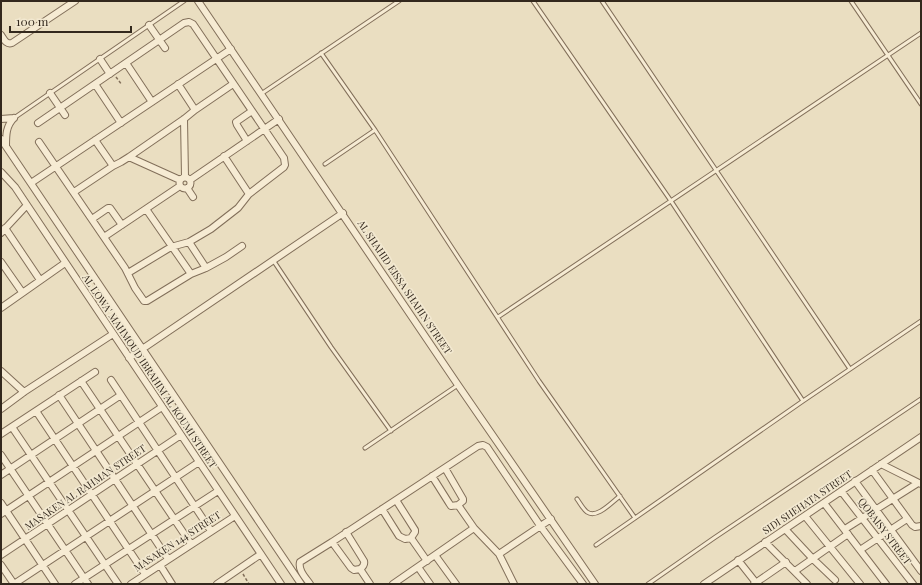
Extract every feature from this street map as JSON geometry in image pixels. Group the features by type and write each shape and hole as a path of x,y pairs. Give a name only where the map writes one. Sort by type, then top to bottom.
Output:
{"street":[{"path":"1,35 6,42 12,43 75,1"},
{"name":"AL SHAHID EISSA SHAHIN STREET","path":"198,1 343,213 458,385 595,584"},
{"path":"38,122 186,22 191,23 284,158 285,164 282,169 249,194 238,208 211,229 189,242 171,247 128,273"},
{"path":"149,25 165,48"},
{"path":"31,183 231,49"},
{"path":"100,59 111,73"},
{"path":"126,63 152,102"},
{"path":"95,84 121,123"},
{"path":"178,84 195,110"},
{"path":"74,192 129,157 233,84"},
{"path":"50,93 65,115"},
{"path":"247,141 236,122 252,111"},
{"path":"1,119 14,118"},
{"path":"6,146 8,125 14,118"},
{"path":"184,119 184,181"},
{"path":"104,237 184,181 279,119"},
{"path":"1,139 301,584"},
{"path":"95,140 113,166"},
{"path":"39,142 74,192 128,273 135,288 145,301 191,274 226,257 242,246"},
{"path":"224,156 249,194"},
{"path":"129,157 190,184 187,188 193,197"},
{"name":"AL LOWA' MAHMOUD IBRAHIM AL KOUMI STREET","path":"1,172 27,205 281,584"},
{"path":"27,205 3,230 40,280"},
{"path":"92,219 110,208 122,225"},
{"path":"146,209 191,274"},
{"path":"129,358 343,213"},
{"path":"189,242 206,268"},
{"path":"1,262 22,292"},
{"path":"1,308 65,263"},
{"path":"1,276 8,271"},
{"path":"1,408 113,334"},
{"path":"1,371 24,392"},
{"path":"1,434 95,372"},
{"path":"111,380 211,531"},
{"path":"81,381 191,544"},
{"path":"1,475 121,395"},
{"path":"59,396 168,559"},
{"path":"3,512 162,407"},
{"path":"36,411 146,574"},
{"path":"12,427 118,584"},
{"name":"MASAKEN AL RAHMAN STREET","path":"1,555 181,435"},
{"name":"SIDI SHEHATA STREET","path":"704,584 921,437"},
{"path":"310,584 299,568 300,562 478,446 483,445 583,584"},
{"path":"1,455 88,584"},
{"path":"1,565 14,584 199,462"},
{"path":"881,464 920,484"},
{"path":"432,476 451,506 458,505 463,501 463,499 445,468"},
{"path":"872,470 913,526 921,526"},
{"path":"855,482 921,571"},
{"path":"795,571 830,547 862,518 920,484"},
{"path":"75,584 218,490"},
{"name":"QOBAISY STREET","path":"841,491 913,584"},
{"path":"396,500 415,530 412,538"},
{"path":"1,503 3,512 25,539 55,584"},
{"path":"824,503 886,584"},
{"path":"458,505 474,528 499,554 514,584"},
{"path":"382,509 399,536 405,539 412,538"},
{"name":"MASAKEN 144 STREET","path":"131,584 235,516"},
{"path":"805,516 860,584"},
{"path":"499,554 551,519"},
{"path":"860,550 907,519"},
{"path":"393,584 474,528"},
{"path":"785,529 835,580"},
{"path":"332,542 351,568 354,570 360,569 365,564 364,561 346,532"},
{"path":"412,538 427,561"},
{"path":"765,542 807,584"},
{"path":"221,583 261,554"},
{"path":"435,555 456,584"},
{"path":"738,560 756,584 786,562"},
{"path":"160,565 172,584"},
{"path":"418,567 430,584"},
{"path":"360,569 370,584"}],"lane":[{"path":"14,118 184,1"},
{"path":"261,94 399,1"},
{"path":"533,1 670,202 803,402"},
{"path":"602,1 850,369"},
{"path":"851,1 921,104"},
{"path":"498,317 921,33"},
{"path":"321,54 375,130 539,381 634,518"},
{"path":"325,164 375,130"},
{"path":"273,260 335,353 391,431"},
{"path":"596,545 921,321"},
{"path":"365,448 458,385"},
{"path":"648,584 921,399"},
{"path":"577,499 586,511 591,514 595,514 600,512 620,496"}],"path":[{"path":"111,73 122,85"},
{"path":"239,569 249,584"}]}
